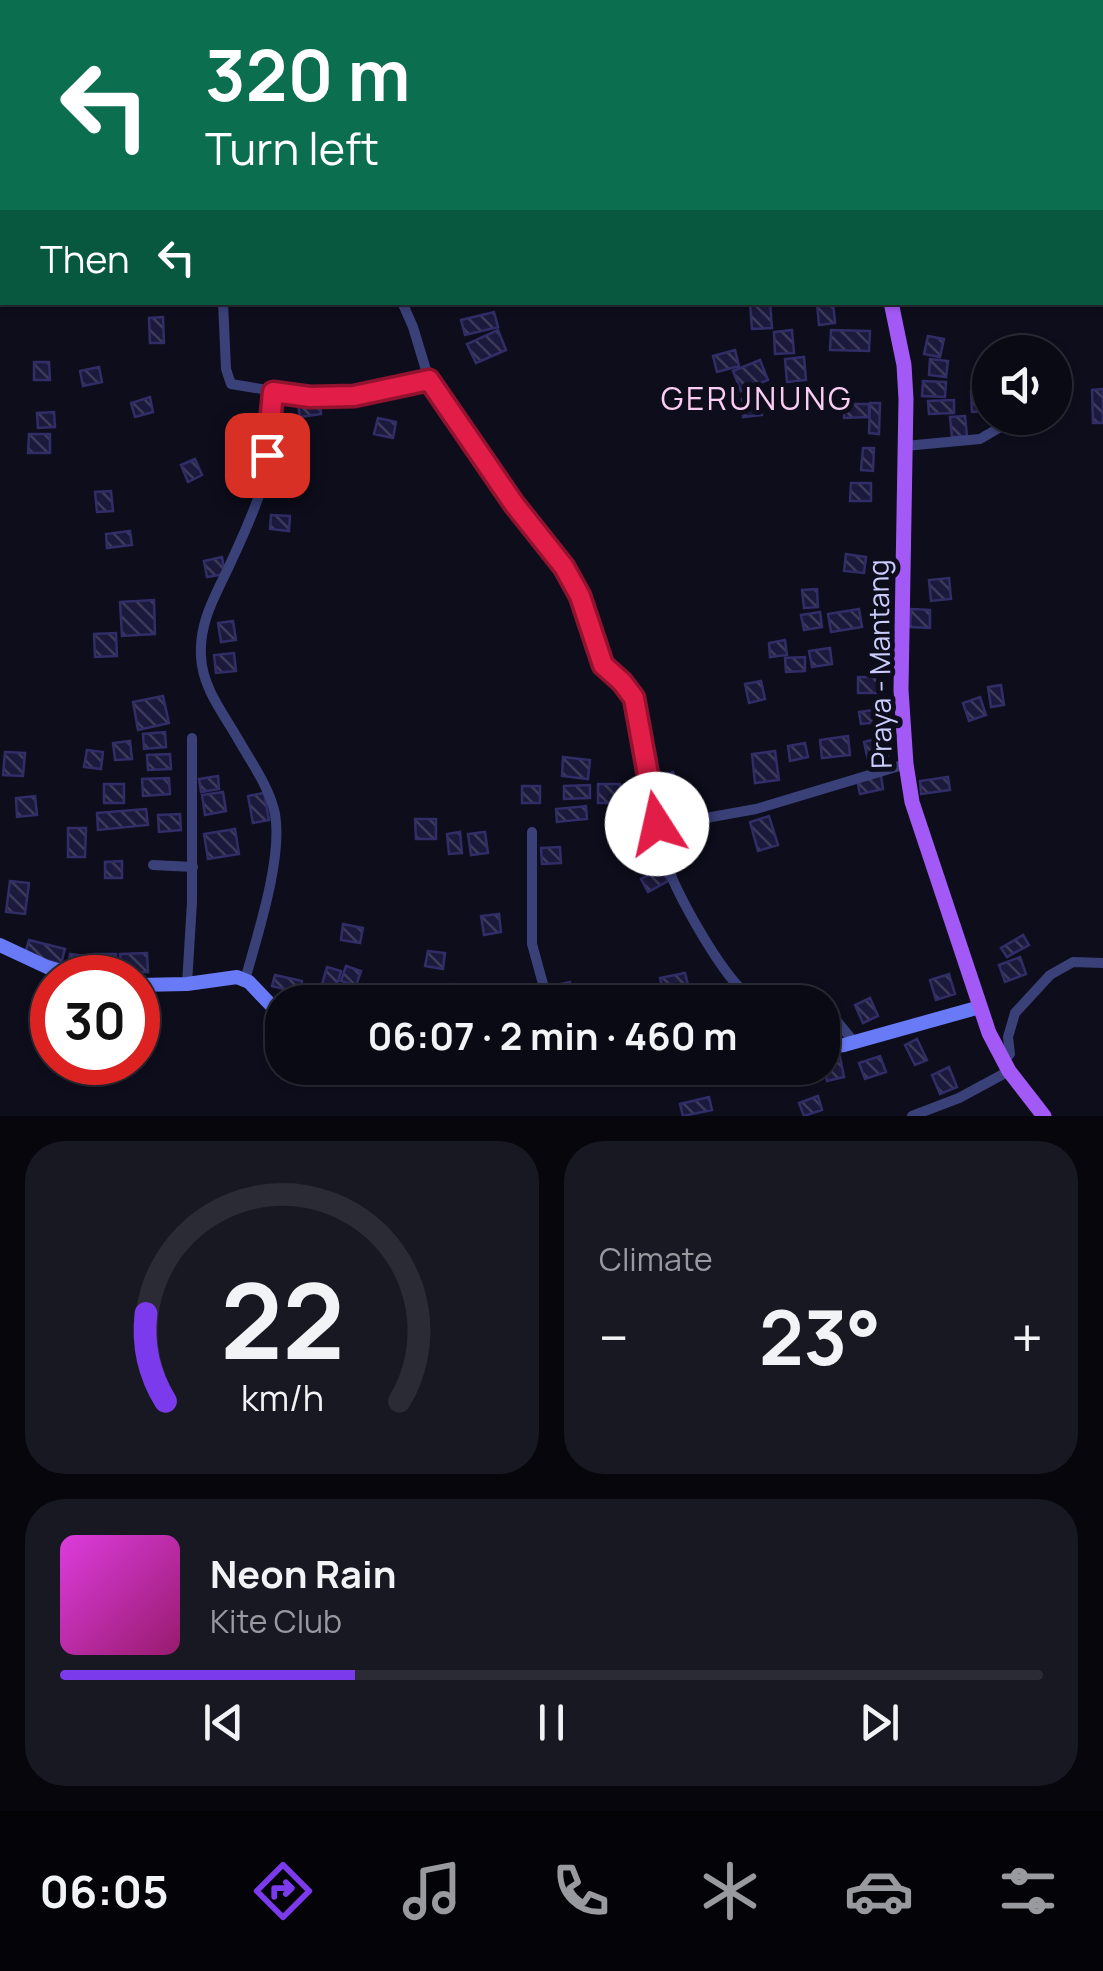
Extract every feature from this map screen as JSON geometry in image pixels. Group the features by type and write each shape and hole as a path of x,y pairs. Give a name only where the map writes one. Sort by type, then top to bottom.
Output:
{"main road":[{"name":"Praya - Mantang","path":"892,305 904,364 901,690 912,802 980,1007 1006,1066 1044,1116"}],"street":[{"path":"223,305 226,370 233,385 310,397 354,396 429,380"},
{"path":"403,305 429,380 514,504 564,567 580,596 603,665 634,698 675,884 698,928 739,985"},
{"path":"245,980 274,860 275,816 265,788 210,692 200,659 203,624 265,478 273,392"},
{"path":"905,446 989,435"},
{"path":"187,984 193,867 192,738"},
{"path":"622,827 756,809 906,764"},
{"path":"532,832 531,936 544,985"},
{"path":"153,864 193,867"},
{"path":"0,946 30,960"},
{"path":"912,1116 959,1098 1006,1066 1015,1014 1050,975 1073,962 1103,964"},
{"path":"160,985 245,980 265,999"},
{"path":"840,1045 980,1007"},
{"path":"840,1025 854,1042"}],"building":[{"path":"750,305 770,305 772,328 752,329"},
{"path":"817,305 833,305 835,323 819,325"},
{"path":"494,312 498,327 465,335 461,320"},
{"path":"163,317 164,343 150,343 149,318"},
{"path":"498,330 506,350 476,363 467,344"},
{"path":"792,330 794,353 775,354 774,332"},
{"path":"831,330 870,331 869,351 830,350"},
{"path":"928,336 944,339 940,357 924,354"},
{"path":"735,350 739,366 717,372 713,356"},
{"path":"804,357 806,380 787,382 785,359"},
{"path":"930,359 948,361 946,377 929,375"},
{"path":"760,360 768,380 741,391 733,371"},
{"path":"34,362 49,362 50,380 34,380"},
{"path":"99,367 102,382 83,386 80,371"},
{"path":"923,381 946,382 945,397 922,396"},
{"path":"1103,389 1103,423 1093,423 1092,390"},
{"path":"150,397 153,412 135,417 131,403"},
{"path":"761,397 762,415 743,417 742,399"},
{"path":"319,400 321,414 300,417 298,403"},
{"path":"954,400 954,413 929,414 928,401"},
{"path":"870,403 880,403 879,434 869,433"},
{"path":"844,404 869,404 869,417 844,418"},
{"path":"54,412 55,427 38,428 37,413"},
{"path":"965,416 967,436 952,437 950,417"},
{"path":"378,418 396,422 393,438 374,434"},
{"path":"29,434 50,434 50,453 28,453"},
{"path":"863,448 874,448 873,471 861,470"},
{"path":"195,459 202,475 188,482 181,465"},
{"path":"851,483 871,483 871,501 850,501"},
{"path":"111,491 113,511 97,512 95,492"},
{"path":"271,515 290,516 289,531 270,529"},
{"path":"130,531 132,545 107,548 106,534"},
{"path":"846,554 866,557 864,573 844,571"},
{"path":"222,557 225,574 207,577 204,561"},
{"path":"873,573 886,574 884,601 871,600"},
{"path":"949,578 951,599 931,601 929,580"},
{"path":"817,589 818,607 804,608 802,590"},
{"path":"154,600 155,634 122,636 120,602"},
{"path":"859,609 862,627 831,632 828,614"},
{"path":"911,609 930,610 930,628 910,627"},
{"path":"820,612 822,627 804,630 801,615"},
{"path":"233,621 236,640 221,642 218,623"},
{"path":"116,633 117,656 95,657 94,634"},
{"path":"785,640 787,655 770,657 769,643"},
{"path":"830,648 832,664 812,667 809,651"},
{"path":"234,653 236,671 216,673 214,655"},
{"path":"805,657 805,671 786,672 785,658"},
{"path":"858,677 881,677 881,693 858,693"},
{"path":"761,681 765,699 749,703 745,684"},
{"path":"1001,685 1004,705 991,707 988,687"},
{"path":"163,696 169,723 138,730 133,702"},
{"path":"980,697 986,715 969,721 963,703"},
{"path":"880,709 882,722 861,724 859,712"},
{"path":"165,732 166,747 144,749 143,734"},
{"path":"848,736 850,755 822,758 820,740"},
{"path":"884,737 888,756 868,761 864,742"},
{"path":"130,741 132,759 115,760 113,743"},
{"path":"805,743 808,757 790,761 788,746"},
{"path":"87,750 103,752 101,769 84,767"},
{"path":"775,751 779,780 755,783 752,754"},
{"path":"5,752 25,753 23,776 3,775"},
{"path":"170,754 171,769 148,770 147,755"},
{"path":"563,757 590,760 588,779 562,776"},
{"path":"673,772 677,785 660,790 656,777"},
{"path":"881,775 883,789 860,794 857,780"},
{"path":"218,776 219,789 201,792 199,779"},
{"path":"948,777 950,790 921,794 920,781"},
{"path":"169,778 170,794 143,796 142,779"},
{"path":"104,784 124,784 124,803 104,803"},
{"path":"598,784 620,784 620,803 598,803"},
{"path":"590,785 590,798 564,799 564,786"},
{"path":"522,786 540,786 540,803 522,803"},
{"path":"223,792 226,811 205,815 202,795"},
{"path":"264,793 269,820 253,823 248,796"},
{"path":"35,796 37,815 17,817 16,798"},
{"path":"586,806 587,819 557,822 556,809"},
{"path":"146,809 148,825 98,830 97,813"},
{"path":"180,814 181,830 159,832 158,815"},
{"path":"769,816 778,845 758,851 750,822"},
{"path":"415,819 436,819 436,839 416,839"},
{"path":"68,828 86,828 85,857 68,857"},
{"path":"235,829 239,854 208,859 204,834"},
{"path":"630,831 632,849 616,851 614,833"},
{"path":"460,832 462,853 449,854 447,834"},
{"path":"485,832 488,853 471,855 468,834"},
{"path":"560,847 561,863 542,864 541,848"},
{"path":"122,861 122,878 105,878 105,862"},
{"path":"661,868 668,881 648,892 641,879"},
{"path":"10,881 29,883 25,914 6,912"},
{"path":"499,914 501,932 484,935 481,916"},
{"path":"343,924 363,928 360,943 341,940"},
{"path":"1023,935 1029,945 1007,957 1001,948"},
{"path":"29,940 65,949 63,955 25,954"},
{"path":"428,951 445,953 443,969 425,966"},
{"path":"1020,957 1026,974 1005,982 999,965"},
{"path":"346,966 361,971 356,985 341,981"},
{"path":"327,967 341,971 337,985 322,984"},
{"path":"685,973 688,985 661,985 660,978"},
{"path":"949,974 955,994 936,1000 930,980"},
{"path":"275,975 302,981 301,985 272,985"},
{"path":"870,998 878,1016 863,1023 855,1005"},
{"path":"917,1039 927,1060 915,1065 905,1045"},
{"path":"880,1056 886,1072 865,1079 859,1063"},
{"path":"949,1067 957,1087 940,1094 932,1075"},
{"path":"818,1096 822,1110 804,1116 799,1103"},
{"path":"709,1097 712,1110 683,1116 680,1104"}],"district":[{"name":"GERUNUNG","path":"757,399"}],"route":[{"path":"267,455 273,392 310,397 354,396 429,380 514,504 564,567 580,596 600,660 634,698 657,824"}]}
